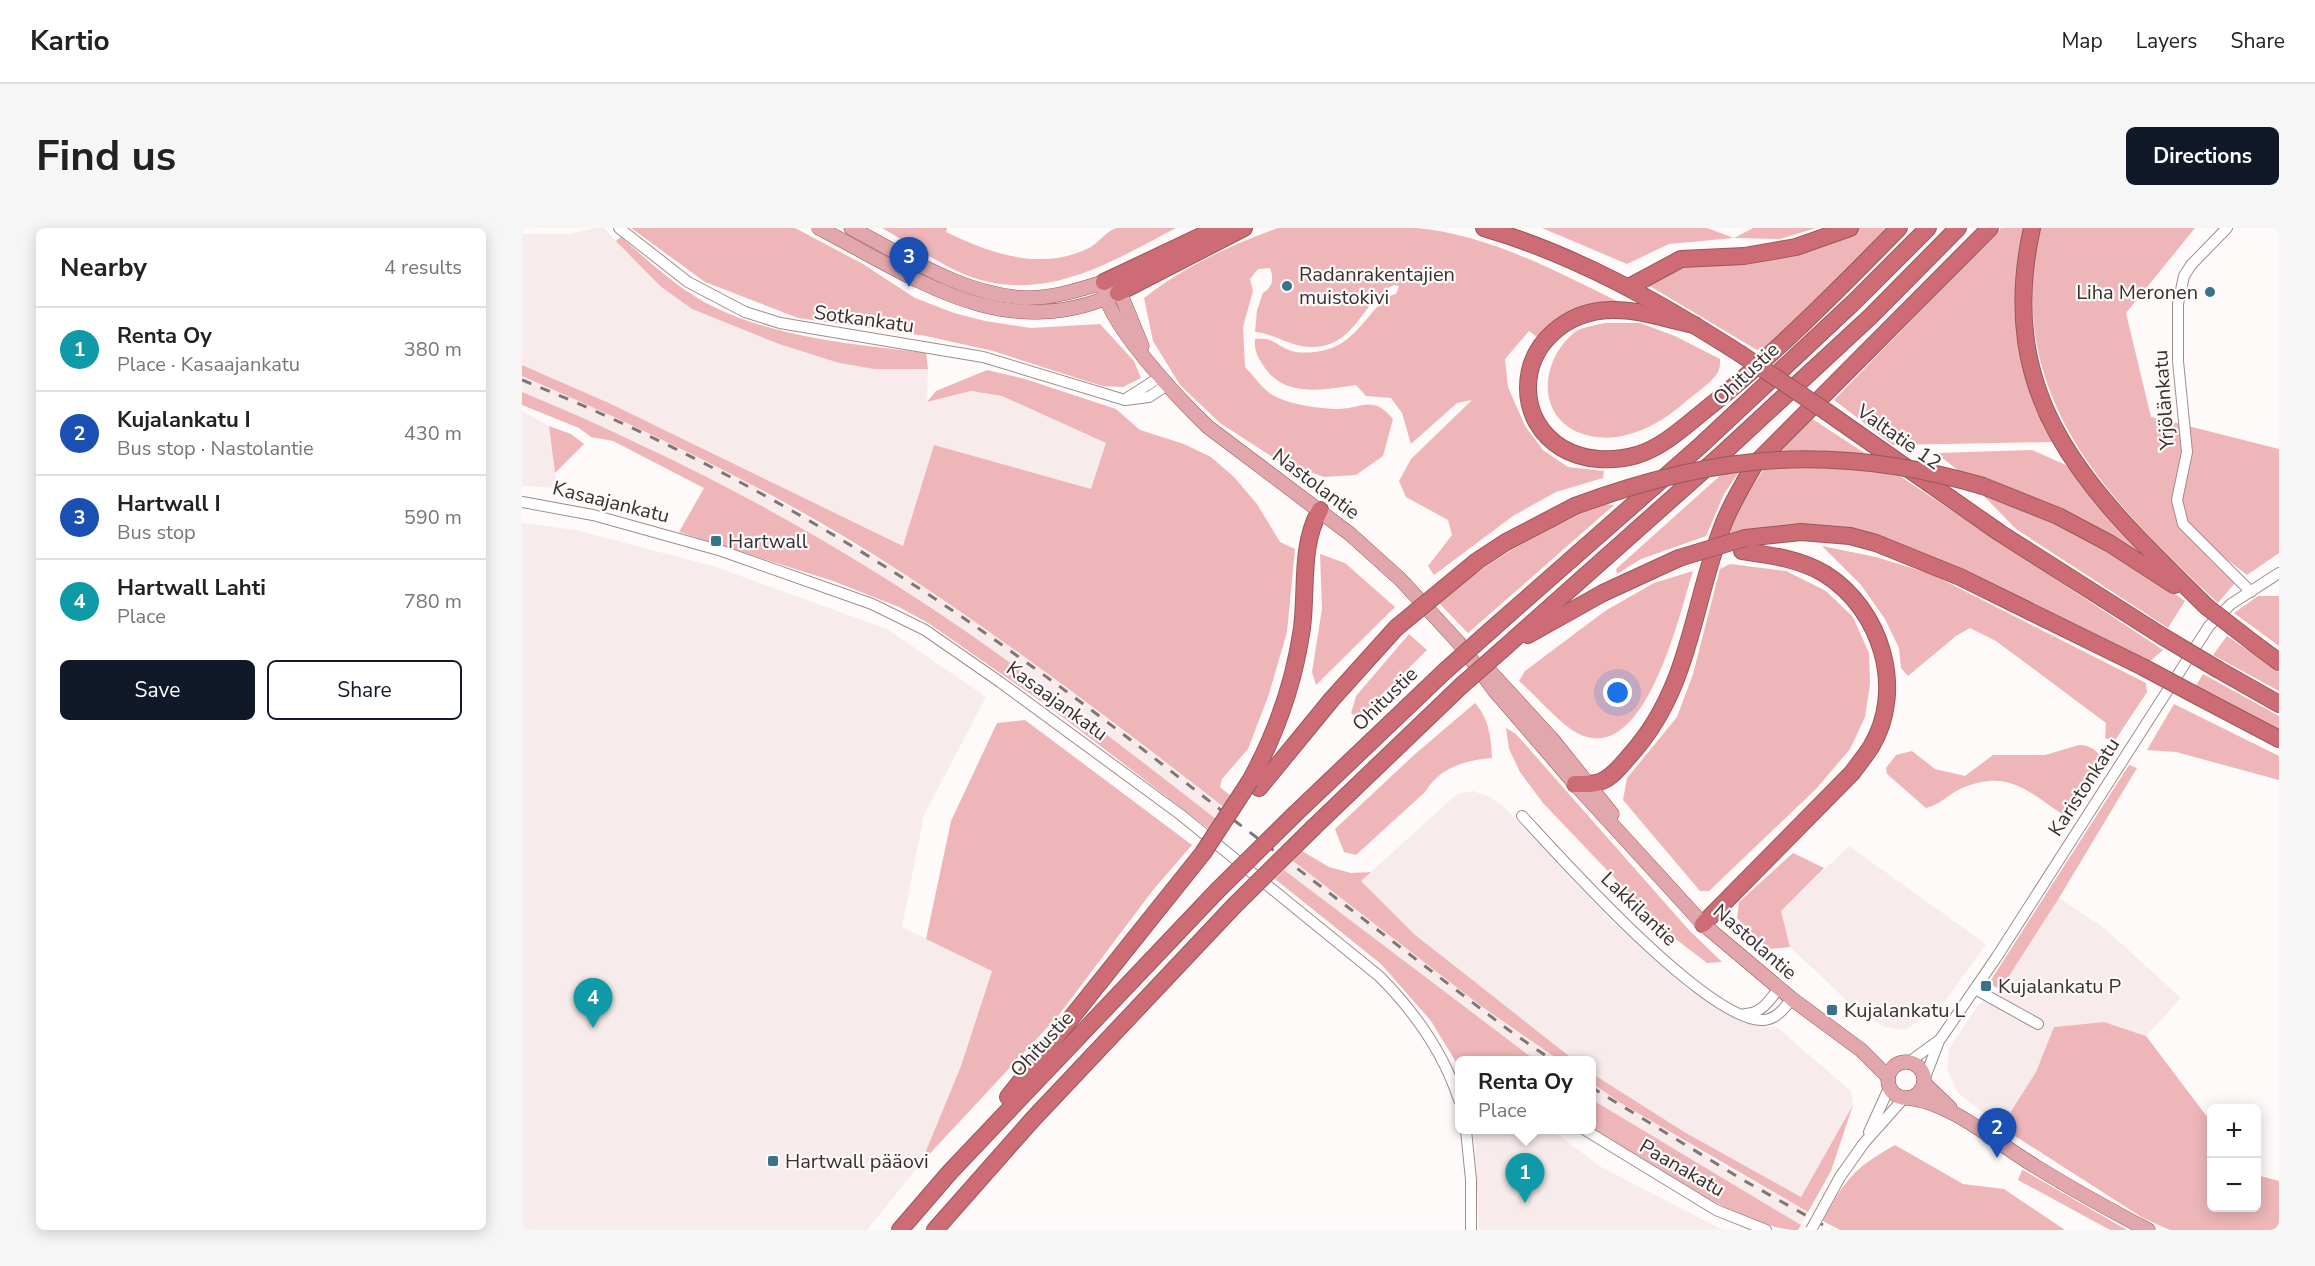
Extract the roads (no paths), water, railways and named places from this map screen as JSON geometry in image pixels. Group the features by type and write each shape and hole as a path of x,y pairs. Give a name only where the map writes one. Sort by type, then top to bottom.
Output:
{"highway":[{"path":"1109,291 1134,268 1218,228"},
{"path":"1109,291 1244,228"},
{"name":"Valtatie 12","path":"1484,228 1581,264 1629,287 1695,325 1827,412 2000,533 2162,636 2279,704"},
{"path":"1629,287 1681,259 1744,256 1796,247 1850,228"},
{"path":"1695,325 1636,312 1611,310 1571,319 1541,344 1529,375 1529,403 1540,430 1552,442 1568,452 1601,459 1617,459 1638,454 1664,442 1722,397 1800,328 1899,228"},
{"name":"Ohitustie","path":"900,1230 950,1172 1217,891 1295,814 1445,671 1700,446 1854,302 1928,228"},
{"path":"935,1230 1049,1102 1234,906 1314,827 1461,686 1722,454 1871,316 1958,228"},
{"path":"1582,784 1601,782 1625,762 1648,735 1669,701 1686,654 1723,525 1737,492 1755,464 1990,228"},
{"path":"2032,228 2022,289 2022,322 2027,356 2048,420 2066,453 2098,494 2207,607"},
{"path":"950,1172 1203,853 1254,785 1396,628 1477,561 1506,542 1575,506 1679,472 1749,461 1863,462 1942,474 1983,486 2058,516 2088,532 2207,607 2279,662"},
{"path":"1254,785 1293,681 1302,624 1310,530 1320,510"},
{"path":"1503,649 1603,593 1679,558 1801,532 1850,536 1884,546 1970,582 2143,667 2279,738"},
{"path":"1703,924 1852,773 1872,746 1885,701 1887,675 1883,649 1861,607 1825,574 1744,545"}],"main road":[{"path":"819,228 961,300 997,310 1027,313 1064,311 1109,291"},
{"path":"851,228 949,278 991,293 1029,298 1109,291"},
{"name":"Nastolantie","path":"1109,291 1148,359 1164,381 1208,427 1320,510 1401,580 1459,643 1495,691 1582,784 1636,851 1703,924 1792,999 1861,1050 1889,1082"},
{"name":"Nastolantie","path":"1861,1050 1903,1063"},
{"path":"1960,1118 1924,1082 1918,1066 1903,1063 1889,1082 1895,1095 1920,1099 1960,1118 2034,1166 2148,1230"},
{"path":"1907,1098 1920,1091 1924,1082"}],"street":[{"name":"Sotkankatu","path":"619,228 688,282 745,312 812,330 887,339 983,357 1125,400 1164,381"},
{"name":"Yrjölänkatu","path":"2227,228 2190,265 2184,276 2178,304 2178,362 2187,452 2176,500 2184,524 2251,592"},
{"name":"Kasaajankatu","path":"522,502 592,515 722,551 872,604 925,630 1181,815 1379,976 1418,1020 1442,1057 1455,1084"},
{"name":"Karistonkatu","path":"1924,1082 1939,1041 1975,989 2209,626 2231,604 2279,573"},
{"name":"Lakkilantie","path":"1522,816 1623,923 1693,985 1742,1014 1762,1020 1772,1018 1792,999"},
{"path":"1742,1014 1755,1014 1765,1006 1779,988"},
{"path":"1975,989 2038,1024"},
{"name":"Karistonkatu","path":"1903,1063 1939,1041"},
{"path":"1864,1143 1889,1082"},
{"path":"1811,1230 1840,1177 1864,1143 1907,1098"},
{"path":"1466,1134 1471,1180 1471,1230"},
{"name":"Paanakatu","path":"1592,1134 1716,1209 1766,1230"}],"railway":[{"path":"522,380 587,407 715,469 839,538 899,575 1044,675 1510,1031 1546,1056"},
{"path":"1596,1090 1743,1180 1832,1230"}],"place":[{"name":"Radanrakentajien muistokivi","path":"1287,286"},
{"name":"Hartwall I","path":"909,287"},
{"name":"Liha Meronen","path":"2210,292"},
{"name":"Hartwall","path":"716,541"},
{"name":"Kujalankatu P","path":"1986,986"},
{"name":"Kujalankatu L","path":"1832,1010"},
{"name":"Hartwall Lahti","path":"593,1028"},
{"name":"Kujalankatu I","path":"1997,1158"},
{"name":"Hartwall pääovi","path":"773,1161"},
{"name":"Renta Oy","path":"1525,1203"}]}
